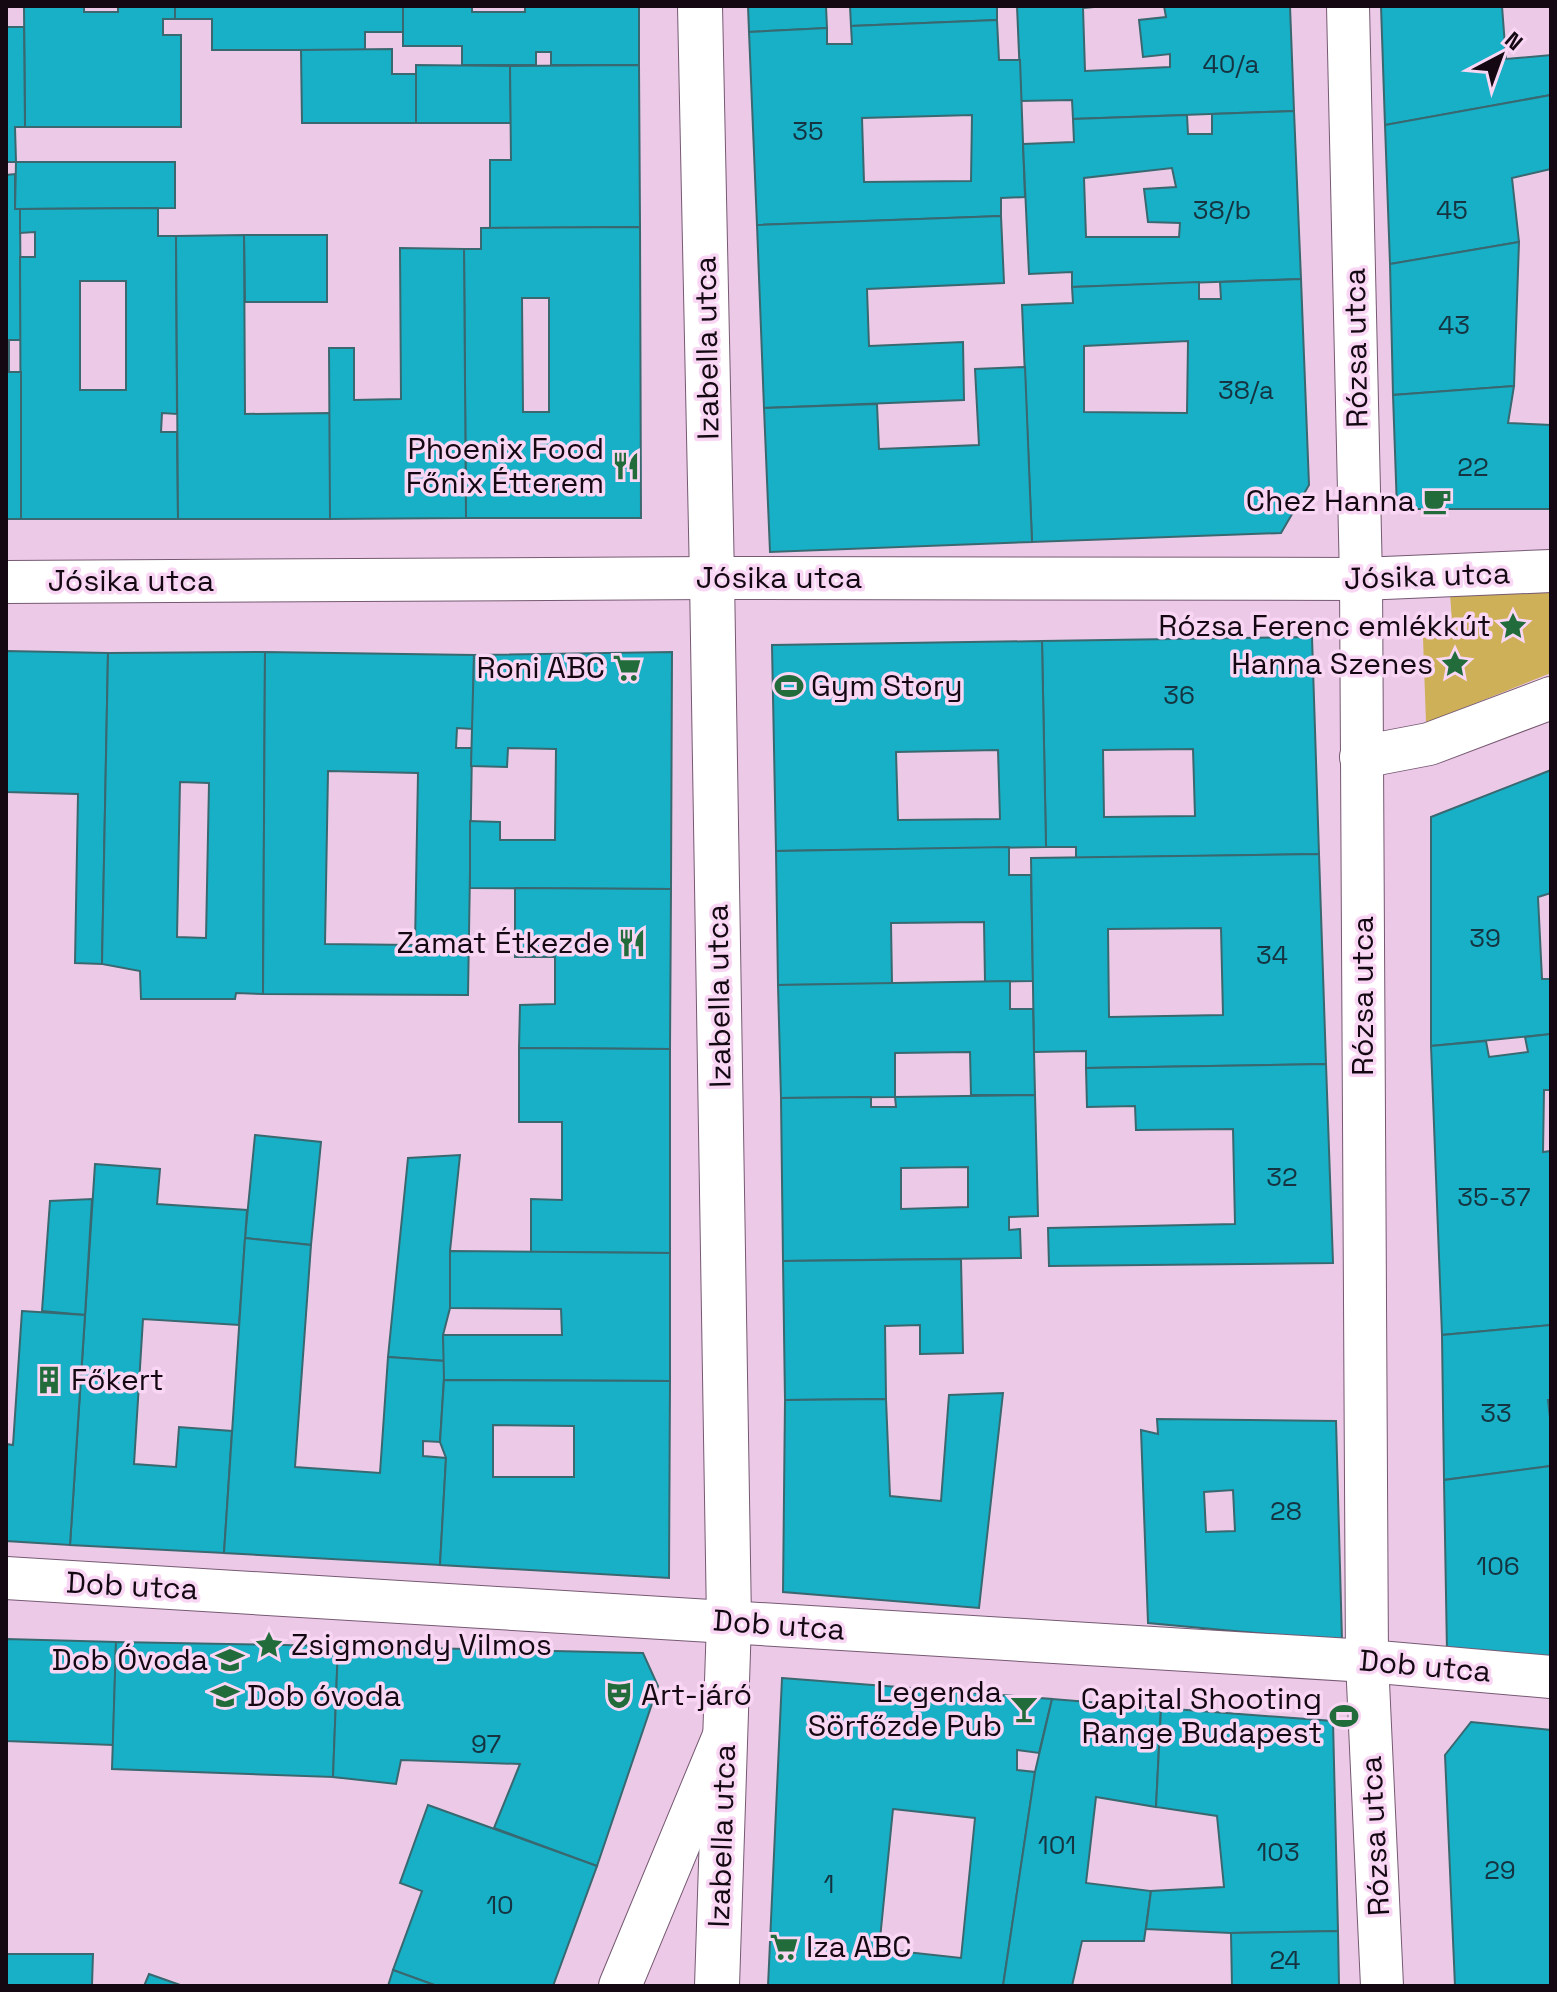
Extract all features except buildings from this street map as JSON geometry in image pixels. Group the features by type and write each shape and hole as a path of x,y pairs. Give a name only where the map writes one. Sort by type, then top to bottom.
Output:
{"street":[{"name":"Izabella utca","path":"700,6 729,1621 717,1986"},
{"name":"Rózsa utca","path":"1348,6 1361,579 1367,1661 1382,1986"},
{"name":"Jósika utca","path":"6,582 712,578 1361,579 1551,571"},
{"path":"1361,757 1429,744 1551,698"},
{"name":"Dob utca","path":"6,1578 1367,1661 1551,1677"},
{"path":"620,1986 726,1730"}],"shaded area":[{"path":"1551,576 1551,673 1426,723 1423,638 1445,633 1452,621 1449,580"}],"place":[{"name":"Phoenix Food Főnix Étterem","path":"626,466"},
{"name":"Chez Hanna","path":"1437,501"},
{"name":"Rózsa Ferenc emlékkút","path":"1513,626"},
{"name":"Hanna Szenes","path":"1455,664"},
{"name":"Roni ABC","path":"627,668"},
{"name":"Gym Story","path":"789,686"},
{"name":"Zamat Étkezde","path":"632,943"},
{"name":"Főkert","path":"49,1380"},
{"name":"Zsigmondy Vilmos","path":"269,1645"},
{"name":"Dob Óvoda","path":"230,1660"},
{"name":"Art-járó","path":"619,1695"},
{"name":"Dob óvoda","path":"225,1696"},
{"name":"Legenda Sörfőzde Pub","path":"1024,1709"},
{"name":"Capital Shooting Range Budapest","path":"1344,1716"},
{"name":"Iza ABC","path":"784,1947"}]}
